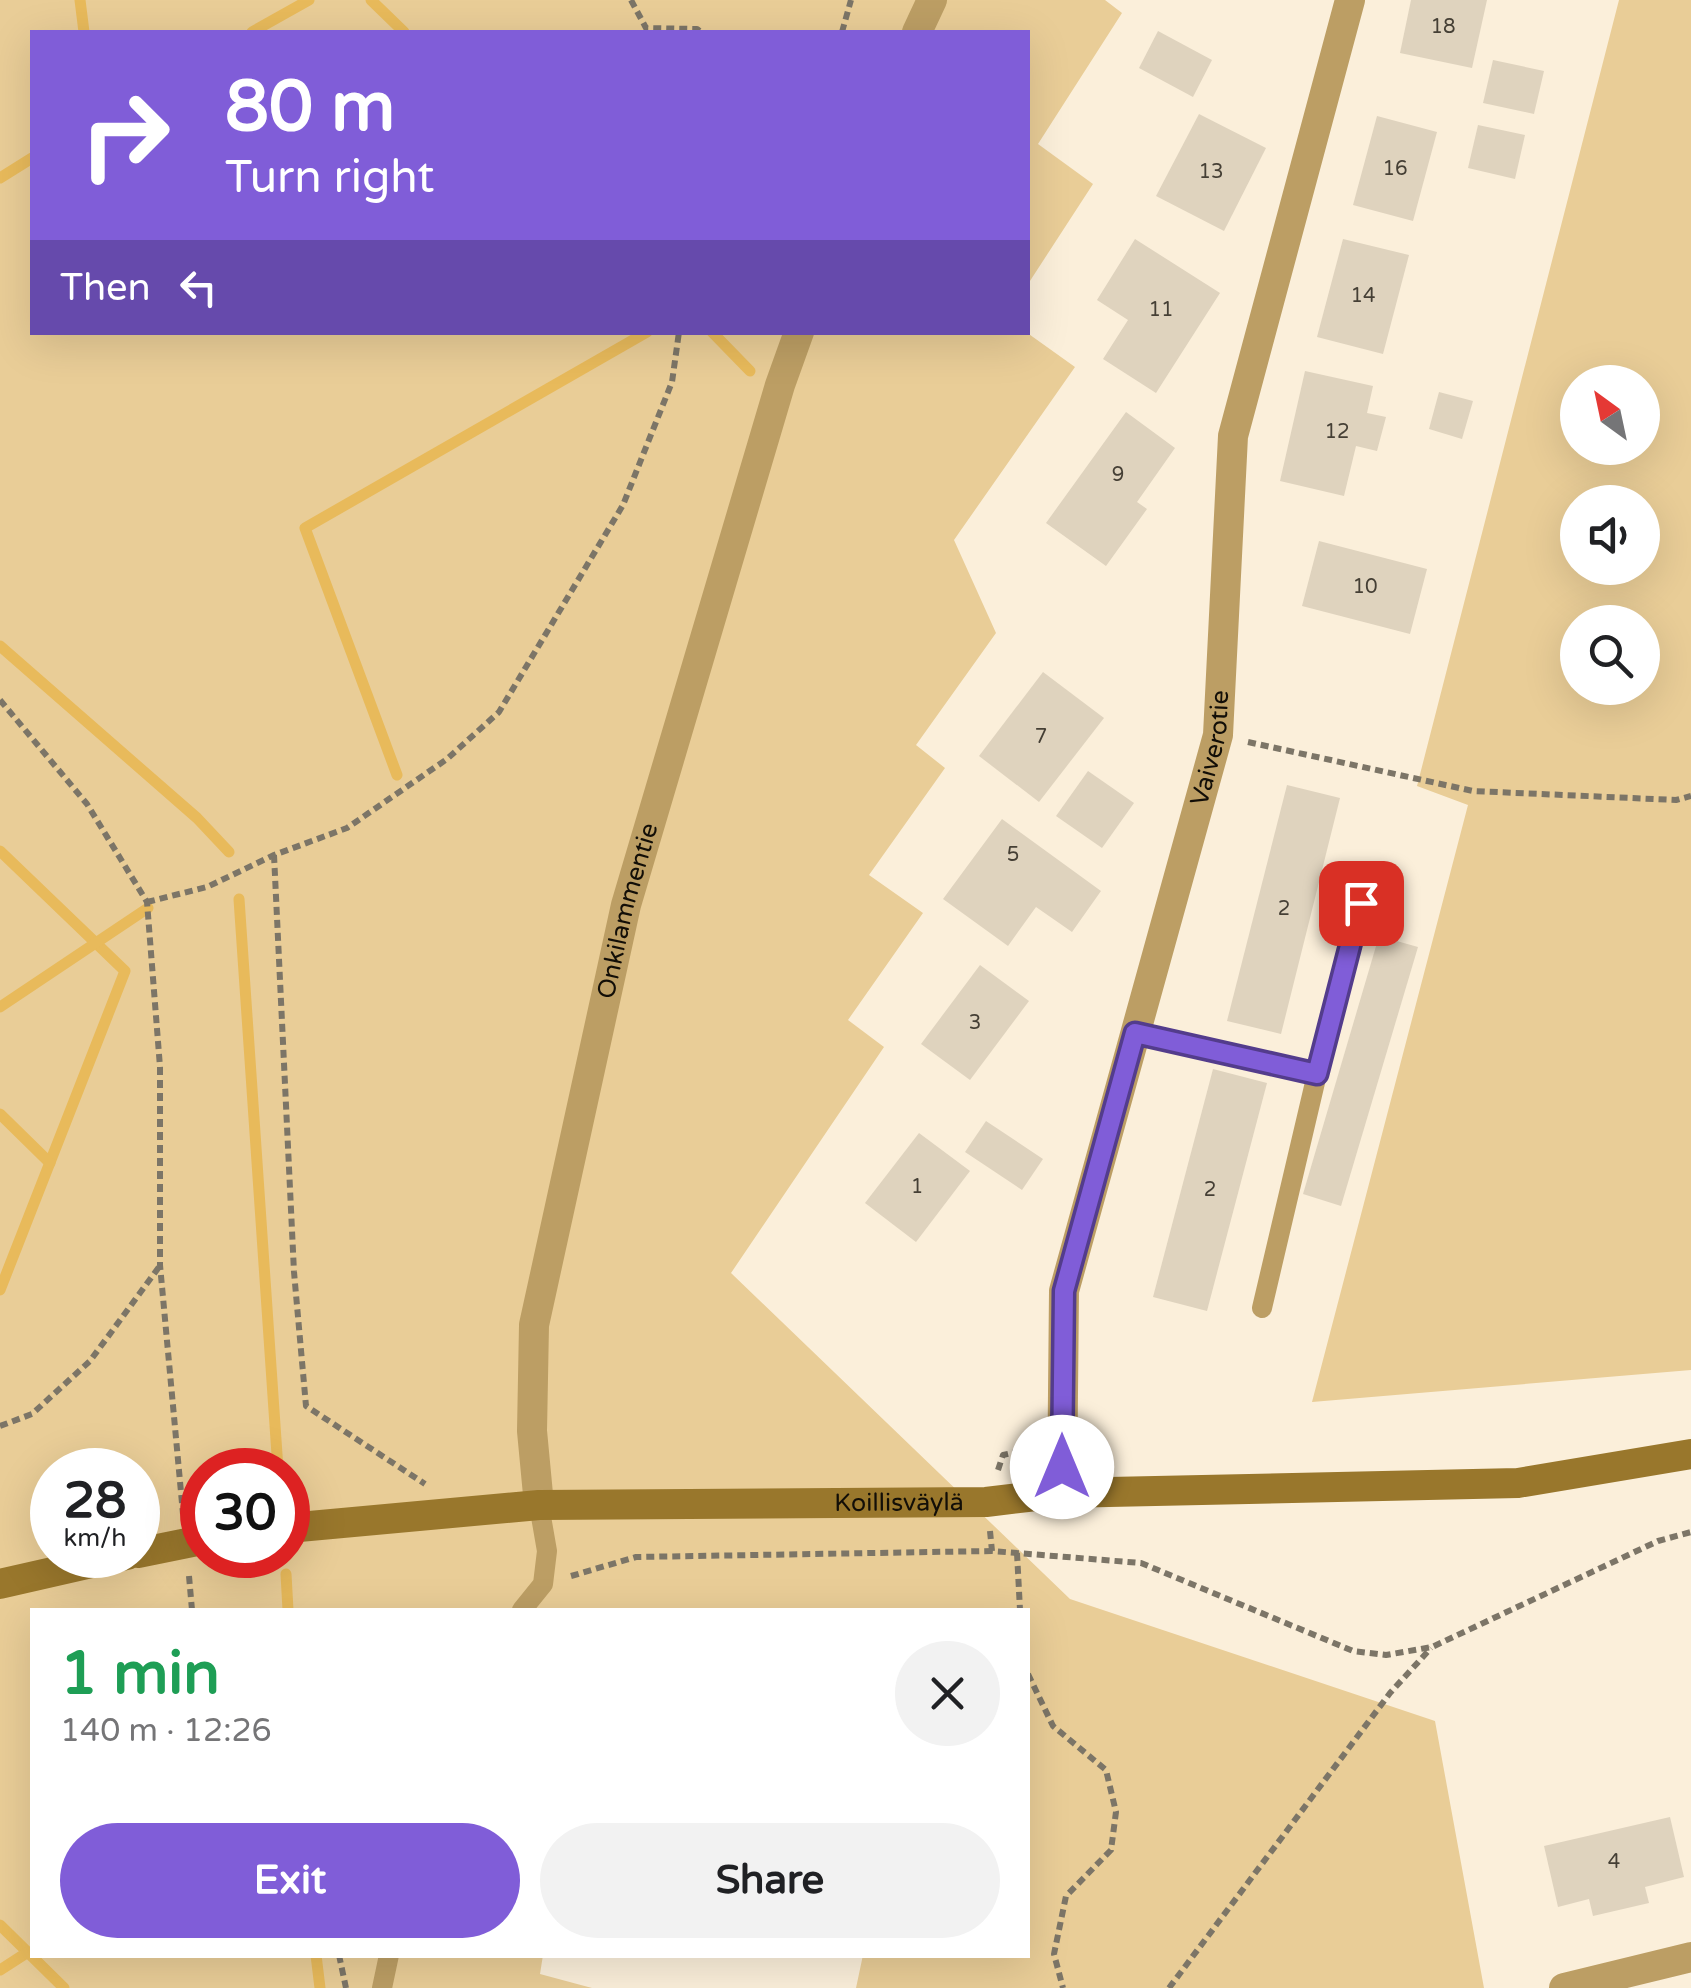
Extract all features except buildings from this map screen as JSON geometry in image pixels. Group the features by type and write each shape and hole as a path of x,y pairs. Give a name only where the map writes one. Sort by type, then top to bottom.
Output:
{"street":[{"path":"917,30 932,0"},
{"name":"Vaiverotie","path":"1062,1493 1064,1291 1218,735 1233,436 1350,0"},
{"name":"Onkilammentie","path":"539,1506 532,1430 534,1325 617,943 798,335"},
{"name":"Koillisväylä","path":"310,1525 539,1506 986,1502 1062,1493 1518,1482 1691,1454"},
{"path":"0,1584 30,1577"},
{"path":"1564,1988 1691,1957"}],"lane":[{"path":"1262,1308 1361,903"},
{"path":"1135,1033 1317,1074"},
{"path":"524,1608 543,1584 547,1551 539,1506"},
{"path":"382,1988 388,1958"}],"path":[{"path":"632,0 646,28 698,30"},
{"path":"843,30 851,0"},
{"path":"147,902 207,887 364,819 447,759 499,712 623,505 672,382 679,335"},
{"path":"0,700 87,804 147,902 160,1067 160,1265 182,1448"},
{"path":"1218,735 1473,791 1676,800 1691,796"},
{"path":"274,855 294,1272 306,1406 466,1511"},
{"path":"0,1426 32,1414 90,1361 160,1265"},
{"path":"992,1551 986,1502 1003,1455 1063,1441"},
{"path":"543,1584 636,1557 992,1551 1141,1563 1353,1651 1386,1655 1432,1647 1658,1540 1691,1532"},
{"path":"1017,1553 1020,1608"},
{"path":"192,1608 193,1578"},
{"path":"1169,1988 1390,1693 1432,1647"},
{"path":"1030,1678 1053,1726 1106,1770 1116,1812 1111,1850 1066,1896 1054,1954 1063,1988"},
{"path":"340,1958 346,1988"}],"shaded area":[{"path":"0,0 1105,0 1122,13 1038,144 1093,184 1030,281 1030,30 30,30 30,335 1030,335 1075,367 954,540 996,633 916,745 945,768 869,875 923,913 848,1020 884,1047 731,1273 1070,1599 1435,1721 1484,1988 856,1988 862,1958 1030,1958 1030,1608 30,1608 30,1958 543,1958 540,1974 592,1988 0,1988"},
{"path":"1619,0 1691,0 1691,1370 1312,1402 1468,805 1417,786"}],"waterway":[{"path":"80,0 84,30"},
{"path":"256,30 309,0"},
{"path":"371,0 402,30"},
{"path":"0,178 30,159"},
{"path":"397,775 305,528 642,335"},
{"path":"715,335 750,371"},
{"path":"0,646 197,818 229,852"},
{"path":"0,851 125,971 0,1290"},
{"path":"239,899 277,1448"},
{"path":"0,1007 148,908"},
{"path":"0,1114 50,1163"},
{"path":"286,1578 288,1608"},
{"path":"0,1925 30,1955"},
{"path":"0,1970 28,1952"},
{"path":"34,1958 64,1988"},
{"path":"316,1958 320,1988"}],"route":[{"path":"1062,1467 1064,1291 1135,1033 1317,1074 1361,903"}]}
